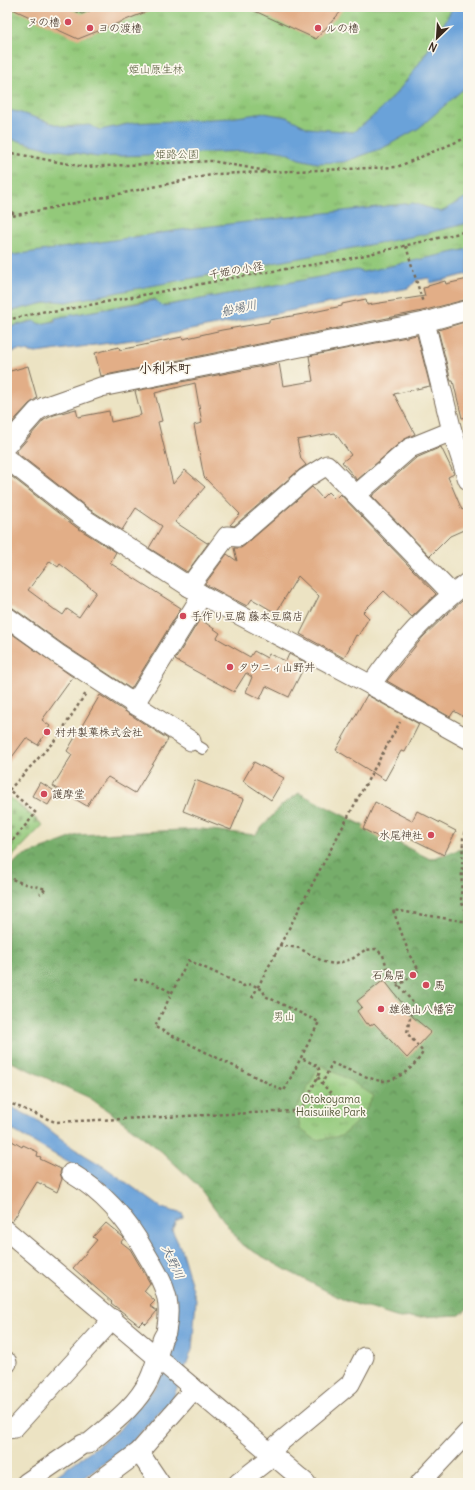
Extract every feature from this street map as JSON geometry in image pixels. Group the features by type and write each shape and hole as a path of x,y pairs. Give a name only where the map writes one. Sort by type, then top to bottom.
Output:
{"street":[{"path":"7,445 37,411 101,386 425,322 468,310"},
{"path":"425,322 452,431 468,480"},
{"path":"356,495 410,448 452,431"},
{"path":"7,459 83,518 196,591 468,739"},
{"path":"134,705 227,536 238,537 306,478 327,465 452,594"},
{"path":"370,685 387,661 425,620 452,594 468,582"},
{"path":"7,617 58,654 197,745"},
{"path":"26,1483 83,1444 88,1444 121,1416 140,1394 148,1381 165,1334 168,1310 167,1300 159,1274 141,1244 118,1212 96,1191 71,1173"},
{"path":"7,1231 306,1483"},
{"path":"7,1428 14,1428 113,1319"},
{"path":"238,1483 265,1462 278,1444 350,1384 364,1357"},
{"path":"97,1483 139,1452 188,1396 193,1388"},
{"path":"420,1483 468,1432"},
{"path":"139,1452 160,1483"}],"path":[{"path":"7,216 216,174 397,167 468,137"},
{"path":"7,152 84,167 212,161 272,172"},
{"path":"7,156 14,153"},
{"path":"7,208 15,215"},
{"name":"千姫の小径","path":"7,320 46,311 53,312 352,258 468,231"},
{"path":"406,246 417,284"},
{"path":"7,793 57,738 96,679"},
{"path":"252,998 278,945 409,706"},
{"path":"7,847 36,813 9,790"},
{"path":"468,820 463,838 461,901 468,916"},
{"path":"7,877 22,883 46,889 40,894"},
{"path":"398,987 419,970 410,956 393,910 468,922"},
{"path":"278,945 300,948 324,962 335,964 352,960 365,950 376,949 383,955 388,971 398,987 413,1003 407,1033 423,1052 420,1058 402,1075 381,1081 332,1063 322,1084"},
{"path":"188,960 244,986 251,984 263,990 265,996 319,1022 284,1091 155,1027 172,993 188,960"},
{"path":"134,980 139,979 146,981 172,993"},
{"path":"7,1102 55,1122 295,1111 303,1107 320,1072 318,1066 301,1058"},
{"path":"318,1077 322,1084 333,1095"}],"green space":[{"name":"姫路公園","path":"7,7 468,7 468,249 363,274 358,271 162,306 155,299 58,318 41,326 30,321 7,331"},
{"name":"男山","path":"299,793 430,859 468,847 468,1308 460,1315 399,1318 346,1301 288,1271 242,1245 198,1186 161,1151 122,1121 90,1098 7,1060 7,871 19,858 78,835 202,829 255,835 282,805"},
{"path":"7,795 43,825 7,862"},
{"name":"Otokoyama Haisuiike Park","path":"320,1065 351,1081 374,1096 359,1120 341,1136 316,1140 300,1129 297,1108"}],"water":[{"path":"453,7 468,7 468,85 419,128 383,148 344,162 317,163 299,159 284,152 271,150 97,157 42,147 7,138 7,110 18,112 64,127 89,125 100,130 133,123 230,118 264,113 287,117 308,128 353,132 384,106 410,76 433,42"},
{"path":"468,196 468,223 416,236 66,302 54,301 7,312 7,256 194,228 413,203 441,212"},
{"name":"船場川","path":"468,249 468,274 431,283 429,278 417,280 409,288 154,337 36,353 19,350 7,354 7,329 16,325 34,321 40,324 55,321 55,318 155,300 163,306 357,270 363,272"},
{"name":"大野川","path":"7,1105 37,1120 73,1148 106,1168 162,1208 183,1214 183,1217 176,1221 172,1230 181,1249 196,1300 192,1350 173,1398 128,1446 76,1483 46,1483 118,1431 157,1385 175,1337 174,1311 92,1176 7,1127"}],"building":[{"path":"8,7 65,7 82,14 99,7 156,8 78,39"},
{"path":"246,7 345,7 316,39"},
{"path":"468,279 468,299 422,311 101,376 95,353 119,347 120,350 182,337 183,339 222,330 269,322 269,320 342,306 342,304 366,299 367,305 425,296 423,288 428,286 445,281 446,284"},
{"path":"468,321 468,417 462,418 438,330"},
{"path":"417,335 430,386 394,394 415,434 403,440 357,480 342,462 351,455 335,433 297,440 301,459 306,465 234,526 230,525 240,514 204,477 194,425 202,423 195,383 155,393 162,421 158,422 173,484 185,470 205,487 175,522 207,543 209,542 187,572 149,548 162,526 136,508 122,530 89,509 16,452 44,420 54,415 76,409 78,417 109,411 111,422 141,415 135,391 279,363 283,386 313,381 309,356"},
{"path":"28,366 37,398 29,404 7,428 7,372"},
{"path":"441,447 454,474 448,477 462,510 468,507 468,528 450,536 430,556 372,496 416,458"},
{"path":"7,473 76,527 116,552 110,563 181,608 131,689 64,645 13,608 7,606","holes":["50,561 58,567 60,564 96,592 79,617 67,609 63,615 28,590"]},
{"path":"312,487 322,498 328,492 335,499 340,494 436,594 412,617 384,591 363,612 369,618 358,636 356,635 344,658 300,634 319,596 298,576 276,613 252,599 247,606 205,584 227,554 237,561 234,548 241,548 245,545"},
{"path":"468,596 468,719 454,711 450,717 387,681 423,637"},
{"path":"200,619 220,633 217,638 250,657 254,651 267,658 269,654 286,661 289,654 306,663 289,697 266,686 260,699 246,692 252,677 246,673 234,692 175,660"},
{"path":"8,631 73,677 42,720 50,726 38,745 26,738 7,764"},
{"path":"100,695 168,739 135,793 108,777 99,787 87,806 53,786 72,755 67,751"},
{"path":"367,695 419,724 405,752 401,751 385,780 336,750"},
{"path":"254,762 284,778 271,800 243,781"},
{"path":"195,780 244,799 231,830 183,811"},
{"name":"護摩堂","path":"40,782 56,792 48,805 32,796"},
{"path":"375,802 412,821 417,811 456,831 444,855 396,831 392,841 385,837 384,840 363,829"},
{"path":"384,980 413,1017 431,1032 407,1058 374,1023 370,1026 368,1023 366,1024 357,1011 362,1007 357,1001"},
{"path":"7,1138 22,1147 23,1145 38,1152 37,1156 41,1157 40,1159 61,1169 60,1173 62,1179 57,1192 37,1182 12,1222 7,1220"},
{"path":"106,1223 124,1238 121,1242 130,1249 150,1283 144,1291 155,1301 150,1306 157,1311 146,1324 143,1321 139,1325 111,1303 112,1302 73,1268 97,1240 93,1237"}],"place":[{"name":"ヌの櫓","path":"68,22"},
{"name":"ヨの渡櫓","path":"90,28"},
{"name":"ルの櫓","path":"318,28"},
{"name":"手作り豆腐 藤本豆腐店","path":"183,616"},
{"name":"タウニィ山野井","path":"230,667"},
{"name":"村井製菓株式会社","path":"47,732"},
{"name":"護摩堂","path":"44,794"},
{"name":"水尾神社","path":"431,835"},
{"name":"石鳥居","path":"413,975"},
{"name":"馬","path":"426,985"},
{"name":"雄徳山八幡宮","path":"381,1009"}],"district":[{"name":"小利木町","path":"165,368"}],"park label":[{"name":"姫山原生林","path":"156,69"}]}
